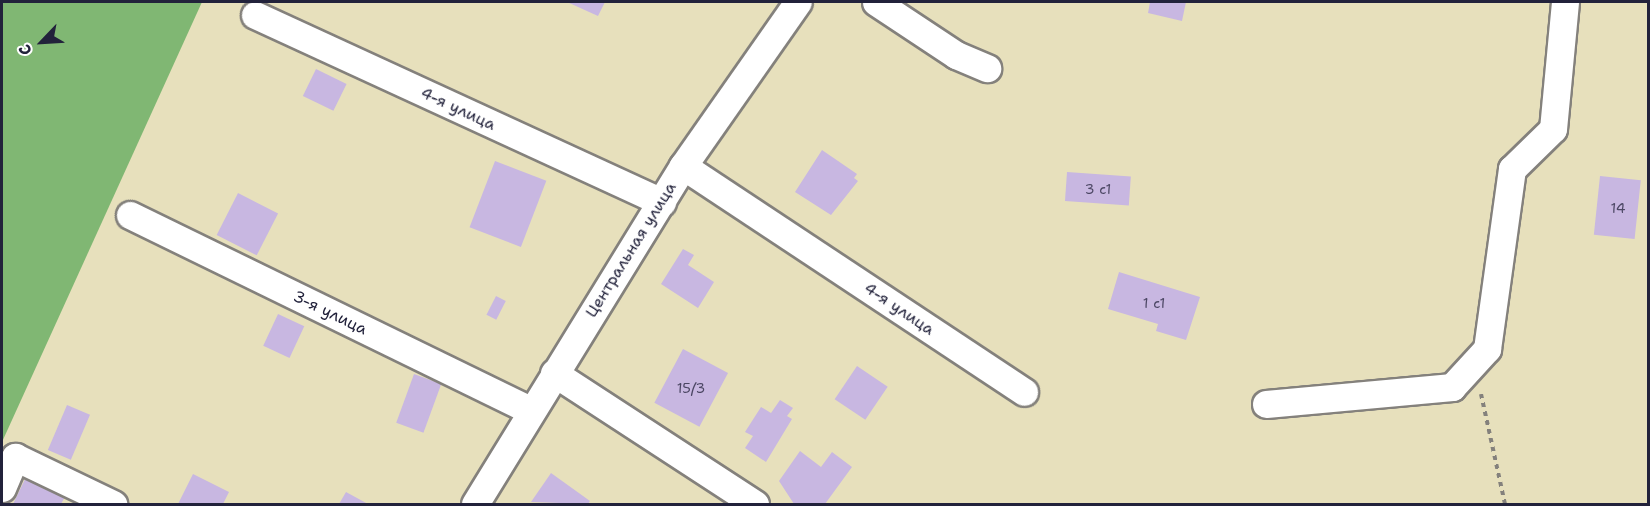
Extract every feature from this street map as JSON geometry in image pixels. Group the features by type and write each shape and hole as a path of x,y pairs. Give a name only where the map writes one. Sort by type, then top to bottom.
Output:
{"street":[{"name":"Центральная улица","path":"475,504 530,410 683,166 798,2"},
{"path":"876,2 956,55 987,68"},
{"path":"1266,404 1452,387 1487,350 1512,169 1553,129 1565,2"},
{"name":"4-я улица","path":"255,15 662,202"},
{"name":"4-я улица","path":"683,166 1024,392"},
{"name":"3-я улица","path":"130,215 530,410"},
{"path":"554,373 755,504"},
{"path":"2,488 15,457 113,504"}],"path":[{"path":"1475,362 1505,504"}],"green space":[{"path":"2,2 202,2 2,442"}],"building":[{"path":"567,2 605,2 598,16"},
{"path":"1150,2 1186,2 1182,21 1148,13"},
{"path":"316,69 347,84 333,111 303,96"},
{"path":"822,150 857,174 854,178 858,181 831,215 795,192"},
{"path":"495,161 546,181 521,247 470,227"},
{"path":"1067,172 1131,176 1129,205 1065,201"},
{"path":"1600,176 1641,180 1635,239 1594,235"},
{"path":"238,193 278,213 257,255 217,235"},
{"path":"683,249 694,255 688,265 714,282 698,308 661,284"},
{"path":"1119,272 1200,297 1186,340 1156,331 1158,324 1108,309"},
{"path":"496,296 506,301 496,320 486,315"},
{"path":"278,314 304,326 289,358 263,346"},
{"path":"683,349 728,373 699,427 654,403"},
{"path":"857,366 888,387 865,420 835,399"},
{"path":"414,374 441,384 423,433 396,423"},
{"path":"780,400 793,408 787,416 792,419 766,462 745,448 753,436 745,432 761,407 771,413"},
{"path":"67,405 90,415 71,460 48,450"},
{"path":"800,451 821,467 832,452 852,467 825,504 794,504 779,481"},
{"path":"551,473 590,501 588,504 531,502"},
{"path":"193,474 229,492 223,504 178,504"},
{"path":"27,475 66,495 61,504 13,504"},
{"path":"346,492 368,504 339,504"}]}
